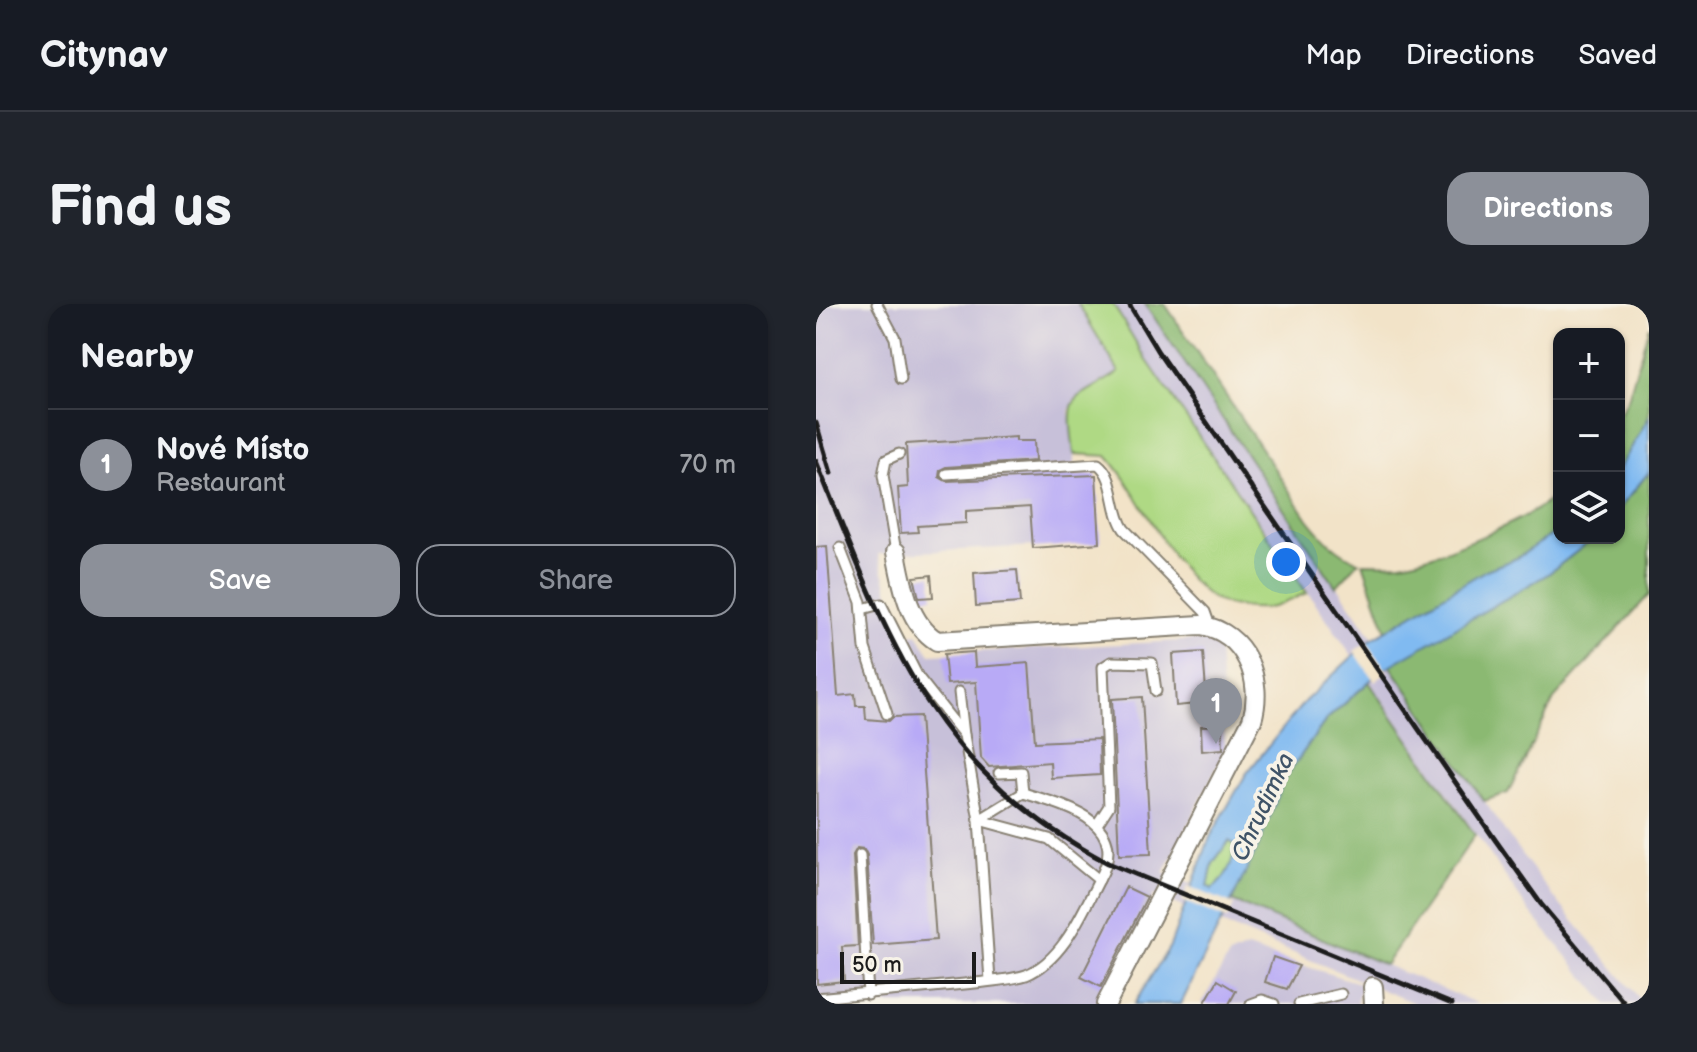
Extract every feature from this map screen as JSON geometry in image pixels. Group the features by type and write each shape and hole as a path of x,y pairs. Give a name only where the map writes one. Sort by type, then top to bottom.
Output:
{"street":[{"path":"896,552 912,613 922,629 937,641 1170,625 1210,626 1231,639 1249,660 1256,688 1256,708 1248,729 1106,1004"}],"lane":[{"path":"877,304 895,338 901,379"},
{"path":"896,552 883,475 886,460 899,454"},
{"path":"946,474 1098,464 1106,473 1115,514 1124,529 1205,612 1210,626"},
{"path":"840,548 862,609 865,648 887,714"},
{"path":"862,609 881,604 918,677 964,735"},
{"path":"1098,823 1109,806 1103,667 1111,662 1152,663 1156,691"},
{"path":"959,692 979,820 990,981"},
{"path":"999,773 1021,772 1023,793"},
{"path":"979,820 1023,793"},
{"path":"1023,793 1098,823"},
{"path":"979,820 1049,839 1099,880"},
{"path":"816,998 868,995 1027,974 1047,961 1073,930 1099,880 1109,857 1098,823"},
{"path":"860,855 868,995"},
{"path":"1299,1004 1341,994"},
{"path":"1251,1004 1262,1000 1274,1004"}],"shaded area":[{"path":"816,304 1078,304 1119,372 1074,400 1069,411 1076,475 1096,474 1100,543 878,554 901,635 917,634 930,654 1218,639 1226,749 1164,873 1479,1004 1416,1004 1154,895 1099,1004 816,1004"},
{"path":"1113,304 1145,304 1507,834 1552,895 1644,1004 1607,1004 1530,912 1146,359"},
{"path":"1247,948 1362,984 1356,1004 1201,1004 1229,956"}],"green space":[{"path":"1078,304 1113,304 1146,359 1307,593 1267,608 1233,606 1212,598 1182,569 1107,456 1074,454 1071,419 1075,401 1119,372"},
{"path":"1145,304 1165,304 1308,519 1330,544 1359,562 1336,587"},
{"path":"1649,326 1649,417 1625,459 1625,404"},
{"path":"1649,472 1649,595 1554,699 1508,793 1484,801 1390,665 1548,574 1586,544 1625,544 1625,502"},
{"path":"1553,497 1553,534 1517,558 1486,571 1386,630 1363,563 1417,560 1508,525"},
{"path":"1369,682 1475,835 1385,965 1232,901 1285,778 1326,720"},
{"path":"1229,841 1235,844 1231,863 1222,880 1212,889 1208,886 1213,863"}],"water":[{"path":"1649,417 1649,472 1625,502 1625,459"},
{"name":"Chrudimka","path":"1553,534 1553,544 1586,544 1548,574 1381,671 1326,720 1285,778 1258,847 1181,1004 1134,1004 1170,946 1210,837 1246,774 1305,701 1370,640 1486,570 1517,558","holes":["1229,841 1234,844 1233,857 1221,880 1212,889 1208,886 1213,863"]}],"pier":[{"path":"1367,642 1388,672 1375,682 1354,651"},
{"path":"1188,886 1234,905 1227,919 1182,901"}],"building":[{"path":"1016,437 1016,441 1034,441 1035,461 946,467 940,470 939,477 946,481 1096,475 1100,543 1033,548 1030,507 966,511 966,523 917,526 918,532 901,533 898,488 908,487 906,444"},
{"path":"827,546 838,696 855,694 856,706 865,706 866,719 889,721 893,717 920,716 936,940 873,945 867,855 864,849 857,848 853,855 858,946 842,947 844,981 817,984 816,547"},
{"path":"1017,570 1020,603 976,606 974,573"},
{"path":"931,575 933,597 919,598 914,577"},
{"path":"974,652 975,667 1029,663 1035,742 1099,739 1100,775 1051,778 1050,762 989,767 981,758 976,682 947,684 944,654"},
{"path":"1203,652 1207,703 1176,706 1173,654"},
{"path":"1142,697 1151,854 1119,855 1112,699"},
{"path":"1222,725 1223,749 1202,751 1201,726"},
{"path":"1126,887 1147,897 1101,987 1081,977"},
{"path":"1273,957 1299,966 1287,989 1265,982"},
{"path":"1218,980 1236,991 1229,1004 1204,1004"}],"railway":[{"path":"1129,304 1158,352 1496,841 1541,904 1625,1004"},
{"path":"816,423 831,473"},
{"path":"816,461 866,585 892,640 922,692 956,740 997,785 1047,826 1108,863 1452,1004"}],"place":[{"name":"Nové Místo","path":"1216,744"}]}
